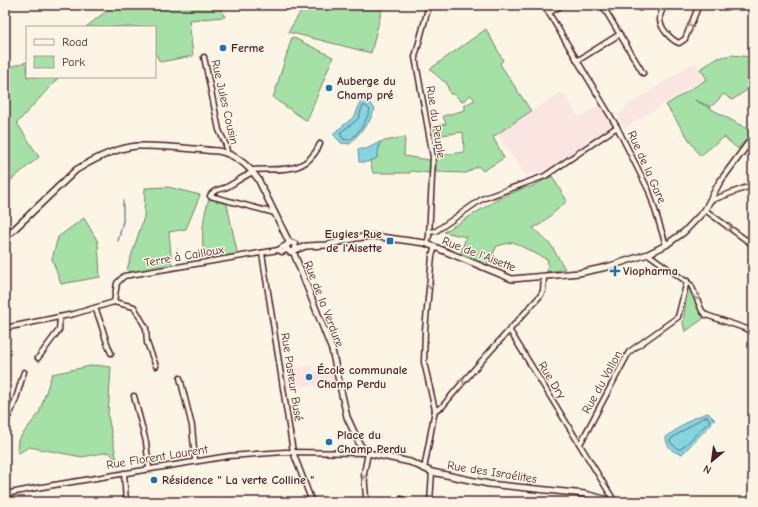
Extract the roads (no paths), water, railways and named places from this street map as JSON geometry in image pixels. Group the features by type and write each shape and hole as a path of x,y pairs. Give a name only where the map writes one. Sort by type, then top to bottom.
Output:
{"street":[{"name":"Rue du Peuple","path":"427,244 433,158 415,57 429,5"},
{"name":"Rue de la Gare","path":"544,5 618,127 649,191 666,244"},
{"path":"549,13 562,5"},
{"path":"602,5 644,73"},
{"path":"664,5 660,23 672,41 679,43 685,39 699,5"},
{"path":"577,60 620,34"},
{"name":"Rue Jules Cousin","path":"204,57 219,130 226,145 227,153"},
{"path":"429,232 436,231 482,198 545,176 618,127"},
{"name":"Rue de l'Aisette","path":"291,247 327,245 367,236 400,239 427,244 509,278 544,277 593,270 648,254 684,232 712,200 719,183 753,137"},
{"path":"275,213 210,196 215,190 225,187 252,171 295,168 307,162 315,153 320,144"},
{"name":"Rue Jules Cousin","path":"5,238 76,170 90,161 137,146 218,151 227,153 252,171 275,213 291,247"},
{"path":"712,200 753,185"},
{"path":"704,210 753,245"},
{"name":"Terre à Cailloux","path":"114,302 117,283 124,276 278,250 282,252 291,247"},
{"name":"Rue de la Verdure","path":"291,247 332,350 347,417 360,445 368,453"},
{"path":"424,469 435,410 424,362 425,330 432,256 435,247"},
{"name":"Rue Pasteur Busé","path":"262,253 293,452 312,502"},
{"path":"648,254 687,281 694,288 702,311 706,315 753,331"},
{"path":"435,410 442,407 474,367 510,331 543,290 544,277"},
{"name":"Rue du Vallon","path":"580,444 629,352 678,317 687,281"},
{"path":"5,328 60,317 114,302 134,307 146,328 147,343 156,366"},
{"path":"95,308 111,353"},
{"path":"38,358 59,330 60,317"},
{"name":"Rue Dry","path":"510,331 616,502"},
{"path":"5,420 8,418 24,372"},
{"path":"180,378 192,426 195,460"},
{"path":"134,396 146,442 150,468"},
{"path":"293,452 368,453 364,473 366,498 363,502"},
{"name":"Rue Florent Laurent","path":"6,494 195,460 229,456 293,452"},
{"name":"Rue des Israélites","path":"368,453 410,462 432,472 489,484 585,494 616,502"},
{"path":"430,502 432,472"},
{"path":"124,473 126,502"},
{"path":"6,494 12,502"},
{"path":"401,499 407,502"}],"water":[{"path":"362,98 367,100 375,109 369,122 350,144 341,143 334,133 355,116"},
{"path":"380,142 377,158 367,162 359,162 358,149 366,149"},
{"path":"708,413 715,420 682,454 669,447 666,437 693,418"}],"waterway":[{"path":"118,241 123,221 123,201"}],"place":[{"name":"Ferme","path":"223,48"},
{"name":"Auberge du Champ pré","path":"329,88"},
{"name":"Eugies Rue de l'Aisette","path":"390,241"},
{"name":"Viopharma","path":"615,271"},
{"name":"École communale Champ Perdu","path":"309,377"},
{"name":"Place du Champ Perdu","path":"329,442"},
{"name":"Résidence \" La verte Colline \"","path":"154,480"}]}
